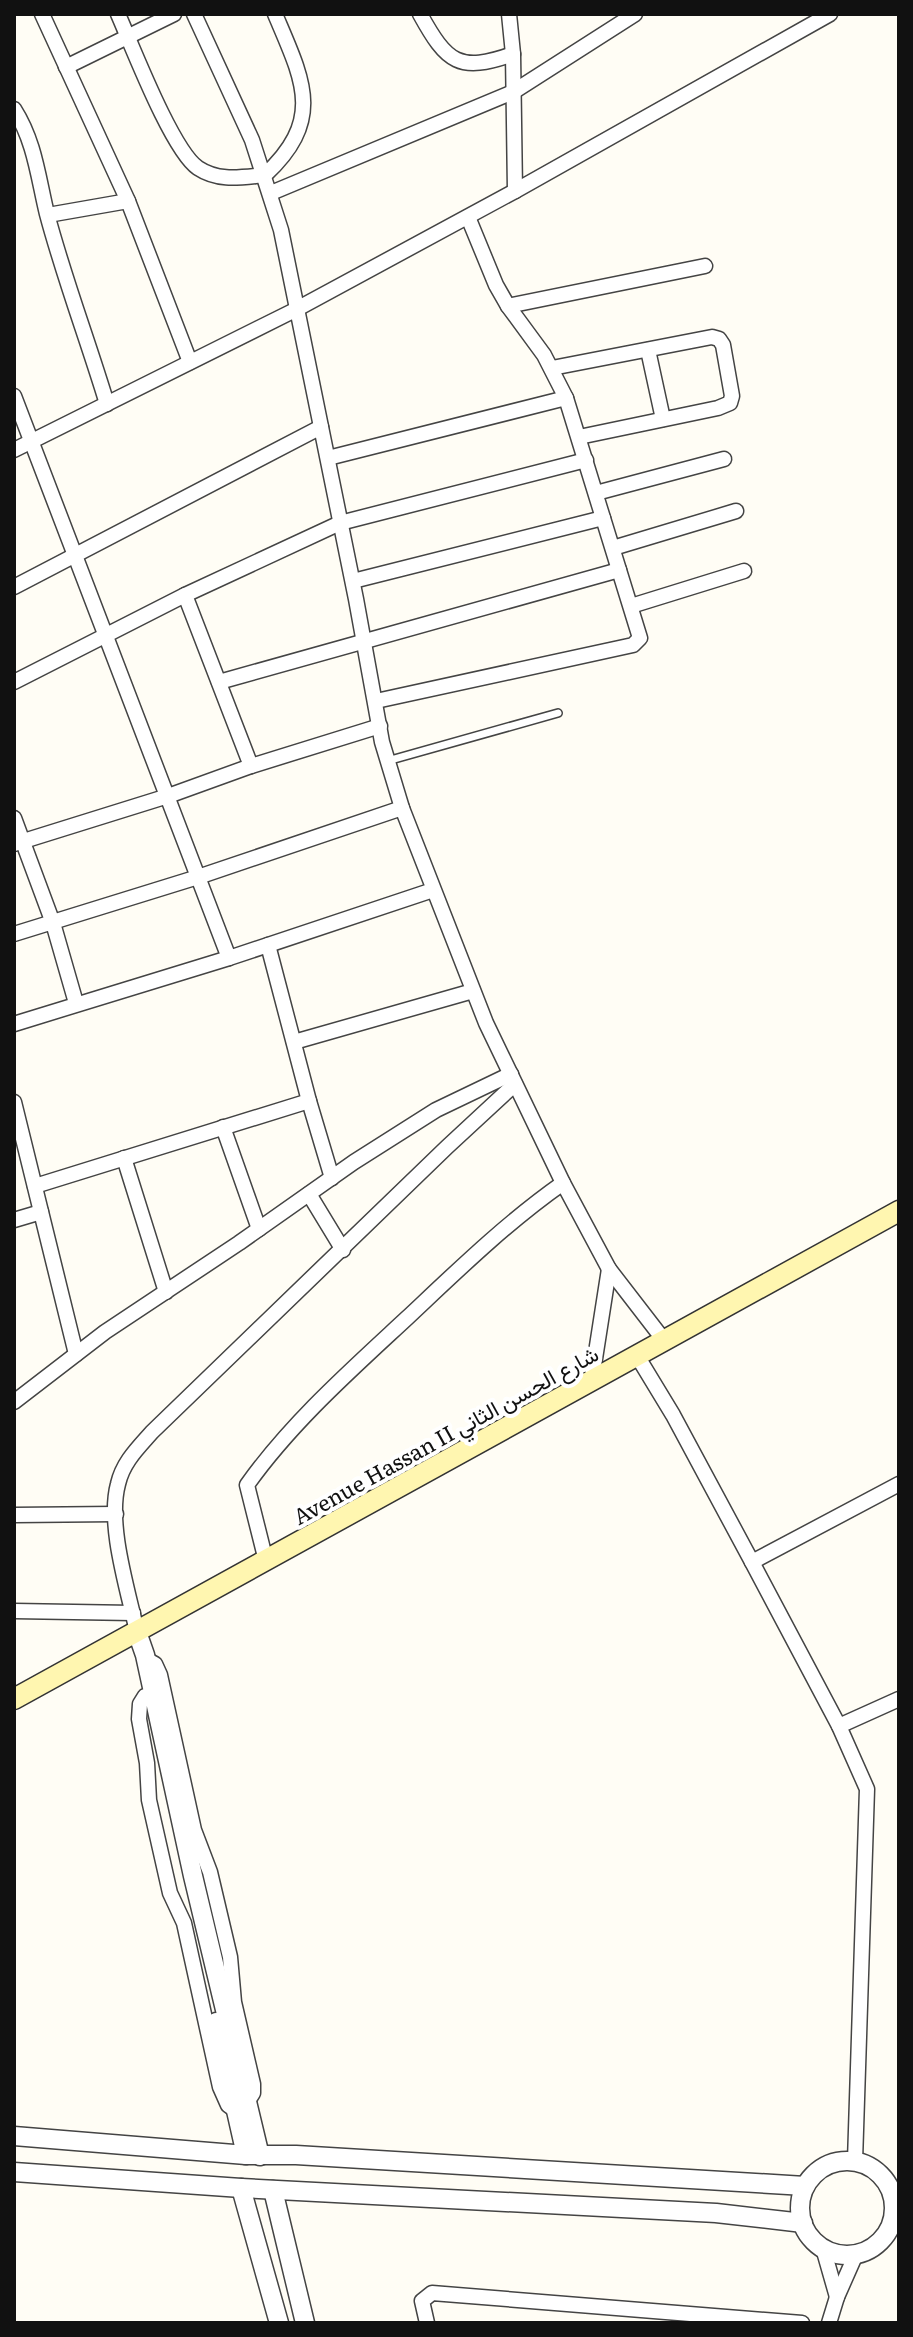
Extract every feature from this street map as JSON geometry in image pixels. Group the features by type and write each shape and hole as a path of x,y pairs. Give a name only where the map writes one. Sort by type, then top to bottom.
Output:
{"main road":[{"name":"Avenue Hassan II شارع الحسن الثاني","path":"14,1699 135,1622 266,1561 592,1378 899,1211"}],"street":[{"path":"42,14 128,201 190,362"},
{"path":"118,14 178,146 198,168 224,179 265,175 296,140 304,112 304,93 275,14"},
{"path":"66,67 174,14"},
{"path":"194,14 252,140 271,193 328,458 387,761 402,808 473,991 563,1183 609,1269 663,1339"},
{"path":"420,14 438,42 462,63 486,63 513,54"},
{"path":"509,14 513,54 515,191"},
{"path":"271,193 513,92 635,14"},
{"path":"14,450 295,310 830,14"},
{"path":"14,109 35,153 48,215 107,404"},
{"path":"48,215 128,201"},
{"path":"376,701 633,645 640,638 566,398 552,368 496,285 468,217"},
{"path":"508,306 705,266"},
{"path":"552,368 712,337 719,339 723,345 732,396 730,403 579,437"},
{"path":"648,350 663,419"},
{"path":"14,396 229,958"},
{"path":"328,458 566,398"},
{"path":"14,587 321,427"},
{"path":"596,493 724,459"},
{"path":"14,682 185,595 340,523 586,460"},
{"path":"613,548 736,511"},
{"path":"353,581 603,518"},
{"path":"219,682 619,570"},
{"path":"631,606 744,571"},
{"path":"185,595 251,766"},
{"path":"19,842 380,726"},
{"path":"14,934 198,877 402,808"},
{"path":"14,818 19,842 53,923 76,1003"},
{"path":"14,1024 229,958 433,890"},
{"path":"268,945 332,1178"},
{"path":"294,1042 473,991"},
{"path":"14,1402 76,1354 436,1110 513,1079"},
{"path":"253,2156 146,1659 119,1548 117,1484 129,1458 152,1432 343,1250 513,1079"},
{"path":"35,1186 309,1101"},
{"path":"14,1102 76,1354"},
{"path":"223,1127 259,1229"},
{"path":"124,1158 166,1292"},
{"path":"266,1561 247,1485 267,1458 367,1355 485,1245 521,1212 563,1183"},
{"path":"309,1194 343,1250"},
{"path":"14,1220 41,1212"},
{"path":"592,1378 609,1269"},
{"path":"636,1354 673,1415 752,1562 839,1726 867,1789 855,2161"},
{"path":"752,1562 899,1484"},
{"path":"14,1515 116,1514"},
{"path":"14,1611 135,1622"},
{"path":"135,1622 135,1658 242,2106"},
{"path":"839,1726 899,1699"},
{"path":"14,2136 253,2156 296,2155 805,2186"},
{"path":"855,2161 881,2174 894,2187 892,2235 856,2254 839,2254 823,2248 807,2233 801,2198 814,2174 826,2165 855,2161"},
{"path":"14,2172 273,2190 700,2212 803,2223"},
{"path":"241,2188 279,2323"},
{"path":"273,2190 305,2323"},
{"path":"823,2248 837,2297"},
{"path":"829,2323 856,2254"},
{"path":"427,2323 422,2301 432,2293 802,2323"}],"lane":[{"path":"387,761 558,713"}]}
